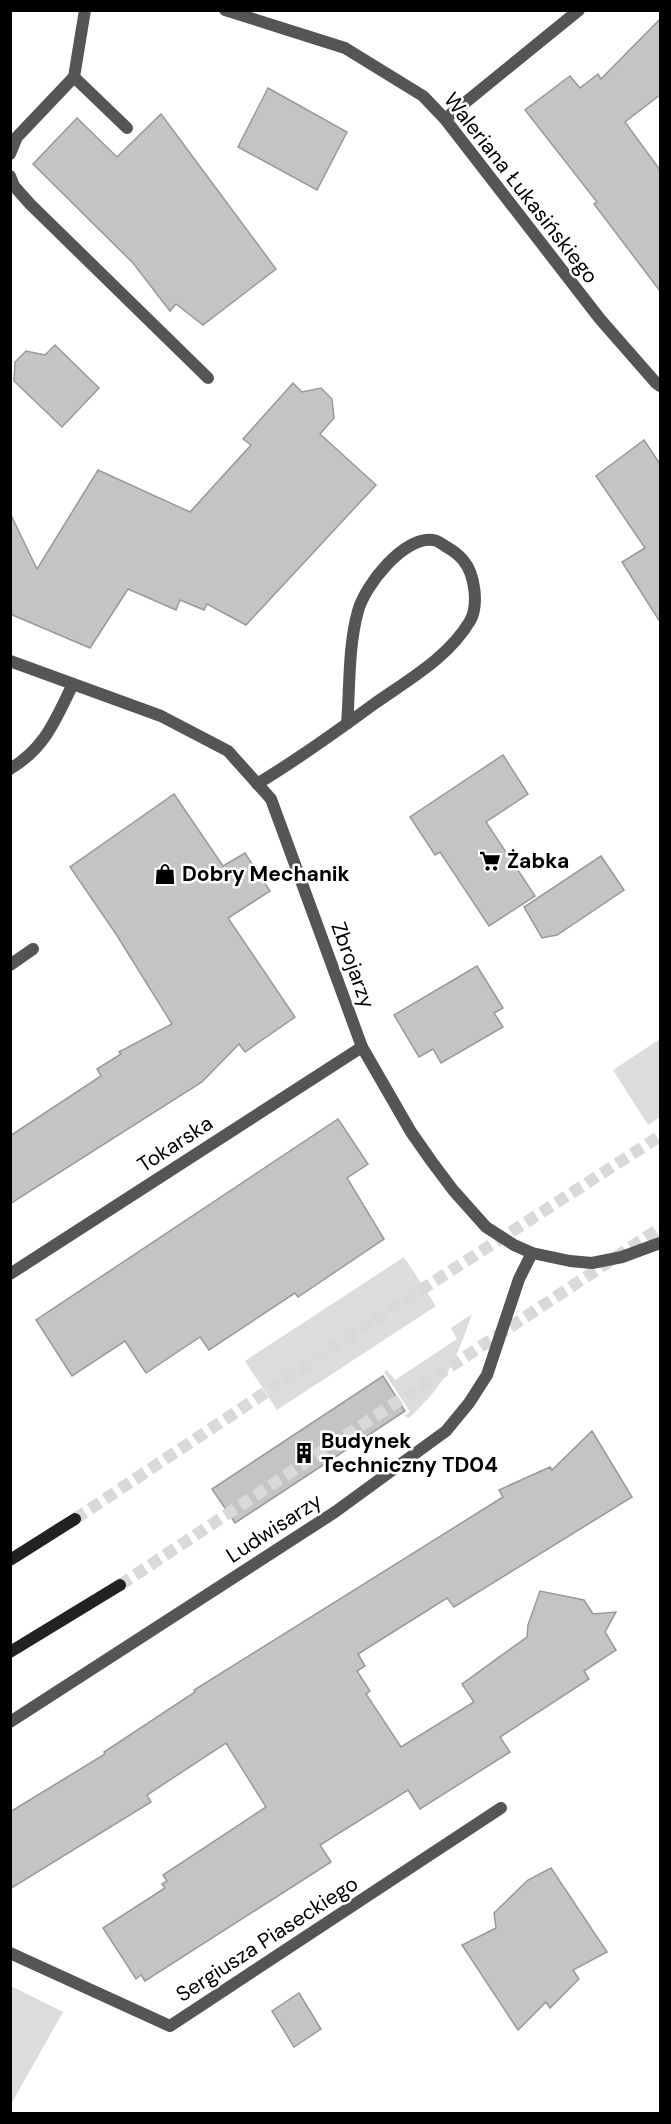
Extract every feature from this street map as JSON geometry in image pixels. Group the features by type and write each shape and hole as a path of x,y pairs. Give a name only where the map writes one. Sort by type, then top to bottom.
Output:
{"main road":[{"path":"10,1560 75,1519"},
{"path":"10,1652 120,1585"}],"street":[{"path":"10,154 17,137 74,77 86,10"},
{"name":"Waleriana Łukasińskiego","path":"225,10 345,48 423,96 445,119 600,319 660,386"},
{"path":"445,119 579,10"},
{"path":"74,77 127,129"},
{"path":"10,176 14,186 30,204 208,378"},
{"path":"257,784 295,761 433,663 457,638 471,619 475,602 474,584 465,561 451,549 434,540 412,543 392,558 374,581 358,609 352,642 347,724"},
{"name":"Zbrojarzy","path":"10,661 161,716 228,751 271,799 362,1047 411,1132 453,1190 486,1227 514,1245 532,1253 570,1261 592,1263 622,1257 660,1243"},
{"path":"10,769 27,759 48,735 73,684"},
{"path":"10,965 33,949"},
{"name":"Tokarska","path":"10,1274 362,1047"},
{"name":"Ludwisarzy","path":"10,1722 319,1522 442,1435 470,1404 483,1382 493,1360 519,1279 532,1253"},
{"name":"Sergiusza Piaseckiego","path":"10,1953 170,2026 501,1808"}],"shaded area":[{"path":"660,1039 660,1117 648,1125 613,1070"},
{"path":"404,1257 436,1306 277,1410 245,1361"},
{"path":"472,1314 455,1359 441,1382 409,1418 404,1416 410,1412 384,1372 387,1370 395,1380 457,1339 451,1328"},
{"path":"11,1986 63,2012 11,2104"}],"building":[{"path":"660,19 660,95 625,122 660,170 660,291 594,204 597,202 525,110 570,76 580,88 598,74 601,79"},
{"path":"268,88 347,132 317,190 238,147"},
{"path":"161,114 276,269 203,325 176,304 170,311 133,263 33,164 77,118 117,157"},
{"path":"55,345 99,388 62,427 14,381 15,362 26,351 45,355"},
{"path":"293,383 302,392 321,388 332,399 334,418 320,434 376,485 246,625 207,604 204,610 180,600 176,610 128,589 90,648 10,614 10,513 37,569 98,470 190,512 251,445 243,439"},
{"path":"644,440 660,464 660,622 622,562 645,548 596,476"},
{"path":"503,755 528,794 486,822 535,896 489,926 440,852 435,855 410,817"},
{"path":"174,794 223,866 245,853 270,891 228,918 295,1017 245,1052 239,1044 202,1082 10,1204 10,1136 101,1076 97,1069 121,1054 119,1052 172,1024 116,934 70,867"},
{"path":"601,856 624,890 557,935 542,938 524,907"},
{"path":"477,966 503,1008 494,1013 503,1027 441,1063 433,1049 419,1057 394,1015"},
{"path":"338,1119 368,1164 347,1178 384,1239 298,1297 295,1293 209,1350 200,1337 146,1373 125,1341 72,1376 36,1320"},
{"name":"Budynek Techniczny TD04","path":"383,1376 405,1411 235,1523 212,1489"},
{"path":"592,1431 632,1497 454,1607 447,1598 358,1654 365,1666 357,1671 370,1691 366,1694 401,1747 474,1702 462,1684 527,1637 528,1625 540,1591 584,1600 593,1614 616,1612 605,1632 616,1650 584,1671 589,1679 500,1737 510,1752 420,1809 408,1790 320,1845 331,1862 145,1981 141,1975 136,1979 103,1928 165,1888 162,1884 167,1881 163,1875 266,1807 226,1743 147,1795 151,1802 10,1889 10,1812 105,1754 104,1752 195,1692 194,1690 503,1497 499,1490 550,1467 552,1470"},
{"path":"551,1868 607,1952 573,1970 579,1979 550,2008 546,2002 518,2030 462,1945 496,1928 494,1913 528,1880"},
{"path":"299,1993 321,2029 294,2047 272,2011"}],"tunnel":[{"path":"75,1519 382,1315 660,1136"},
{"path":"120,1585 660,1228"}],"place":[{"name":"Żabka","path":"490,861"},
{"name":"Dobry Mechanik","path":"165,874"},
{"name":"Budynek Techniczny TD04","path":"304,1453"}]}
